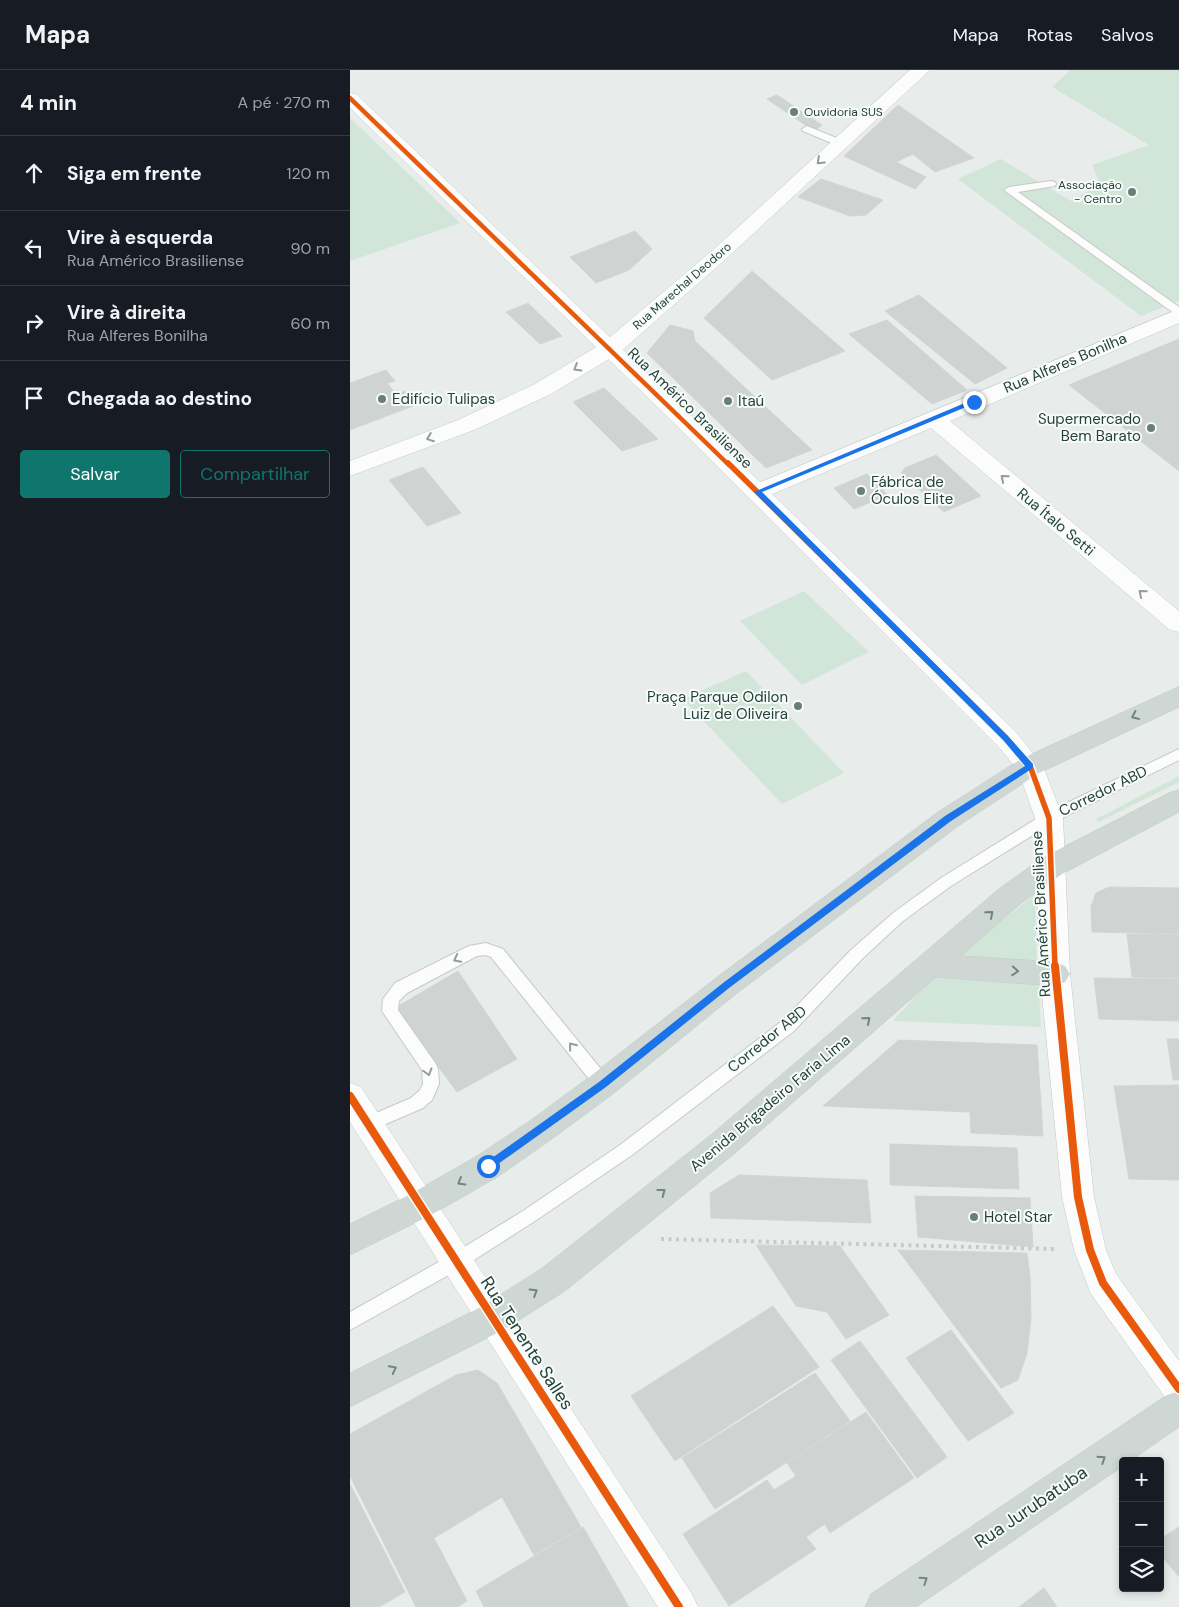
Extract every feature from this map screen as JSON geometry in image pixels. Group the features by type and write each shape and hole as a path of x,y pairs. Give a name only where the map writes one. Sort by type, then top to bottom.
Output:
{"main road":[{"path":"350,1240 420,1205 488,1166 603,1084 726,986 948,819 1030,766 1179,696"},
{"name":"Avenida Brigadeiro Faria Lima","path":"350,1391 493,1318 553,1280 716,1150 1010,896 1052,866 1179,800"},
{"path":"931,965 1055,974"},
{"name":"Rua Jurubatuba","path":"884,1607 1179,1408"}],"street":[{"name":"Rua Marechal Deodoro","path":"350,469 466,425 543,389 611,348 720,254 921,70"},
{"name":"Rua Américo Brasiliense","path":"350,98 611,348 1006,738 1030,766 1049,818 1055,974 1078,1197 1090,1250 1103,1283 1179,1389"},
{"name":"Rua Alferes Bonilha","path":"757,492 934,419 1179,314"},
{"name":"Rua Ítalo Setti","path":"934,419 1179,624"},
{"name":"Rua Tenente Salles","path":"350,1096 679,1607"}],"lane":[{"path":"807,129 840,143"},
{"path":"1051,184 1009,190 1179,314"},
{"name":"Corredor ABD","path":"350,1322 457,1261 529,1216 626,1150 788,1026 857,954 898,917 946,882 1049,818 1179,754"},
{"path":"368,1124 417,1103 426,1095 431,1084 430,1069 390,1011 391,999 401,988 475,950 486,949 497,954 603,1084"}],"path":[{"path":"653,1238 1090,1250"}],"green space":[{"name":"Associação - Centro","path":"1070,70 1179,70 1179,301 1141,316 958,179 1001,159 1071,201 1100,184 1092,165 1149,145 1052,87"},
{"path":"350,118 460,223 350,261"},
{"path":"804,591 869,652 802,685 740,621"},
{"path":"746,671 844,773 782,804 683,699"},
{"path":"1179,776 1179,782 1099,822 1096,819"},
{"path":"1035,894 1037,966 953,960"},
{"path":"938,971 1038,975 1041,1027 893,1021"}],"building":[{"name":"Ouvidoria SUS","path":"777,95 822,125 814,131 767,99"},
{"path":"898,105 974,158 935,172 913,154 896,162 926,177 915,189 844,156"},
{"path":"821,179 883,200 866,215 850,216 798,197"},
{"path":"635,231 652,249 629,270 596,283 570,257"},
{"path":"752,271 845,351 772,380 704,318"},
{"path":"919,295 1007,368 975,384 885,311"},
{"path":"528,303 562,336 540,344 506,312"},
{"path":"887,320 967,390 932,404 849,334"},
{"name":"Itaú","path":"670,325 693,331 695,341 812,450 766,468 647,353"},
{"name":"Supermercado Bem Barato","path":"1179,339 1179,471 1069,385"},
{"name":"Edifício Tulipas","path":"386,370 395,381 387,383 396,394 405,391 418,404 350,430 350,383"},
{"path":"604,388 658,439 622,451 573,402"},
{"path":"936,455 981,496 944,512 901,473 905,468"},
{"path":"423,467 461,513 427,526 389,480"},
{"name":"Fábrica de Óculos Elite","path":"867,474 888,495 854,509 834,488"},
{"path":"1109,887 1179,888 1179,934 1092,932 1091,907 1096,893"},
{"path":"1127,934 1179,935 1179,978 1132,977"},
{"path":"458,971 517,1059 457,1092 395,1008"},
{"path":"1094,978 1179,979 1179,1021 1099,1019"},
{"path":"1167,1039 1179,1039 1179,1080 1173,1080"},
{"path":"899,1040 1037,1045 1043,1136 971,1133 970,1112 823,1106"},
{"path":"1179,1085 1179,1180 1129,1179 1114,1086"},
{"path":"890,1144 1017,1148 1019,1189 890,1185"},
{"path":"739,1175 867,1180 871,1223 711,1218 710,1193"},
{"name":"Hotel Star","path":"915,1196 1030,1198 1033,1247 918,1237"},
{"path":"756,1245 840,1246 889,1315 846,1339 827,1312 796,1306"},
{"path":"898,1250 1027,1253 1030,1276 1031,1318 1027,1353 1018,1380 1001,1388"},
{"path":"773,1306 819,1367 675,1461 631,1396"},
{"path":"951,1330 1014,1413 968,1441 906,1358"},
{"path":"860,1341 947,1457 917,1478 831,1360"},
{"path":"478,1370 497,1383 581,1527 534,1555 502,1497 434,1538 467,1601 457,1607 416,1607 350,1476 350,1434 456,1375"},
{"path":"815,1373 850,1421 715,1509 682,1458"},
{"path":"866,1412 914,1478 830,1533 825,1524 806,1537 816,1549 729,1606 683,1534 767,1480 774,1490 796,1476 787,1463"},
{"path":"350,1484 405,1592 379,1607 350,1607"},
{"path":"583,1527 629,1607 484,1607 476,1591"},
{"path":"1179,1527 1179,1577 1164,1559 1164,1536"},
{"path":"1044,1588 1057,1607 1019,1607"}],"cycle path":[{"path":"350,98 761,496 1006,738 1030,766 1049,818 1055,974 1078,1197 1090,1250 1103,1283 1179,1389"},
{"path":"350,1096 679,1607"}],"place":[{"name":"Ouvidoria SUS","path":"794,112"},
{"name":"Associação - Centro","path":"1132,192"},
{"name":"Edifício Tulipas","path":"382,399"},
{"name":"Itaú","path":"728,401"},
{"name":"Supermercado Bem Barato","path":"1151,428"},
{"name":"Fábrica de Óculos Elite","path":"861,491"},
{"name":"Praça Parque Odilon Luiz de Oliveira","path":"798,706"},
{"name":"Hotel Star","path":"974,1217"}],"route":[{"path":"488,1166 603,1084 726,986 948,819 1030,766 1006,738 757,492 974,402"}]}
